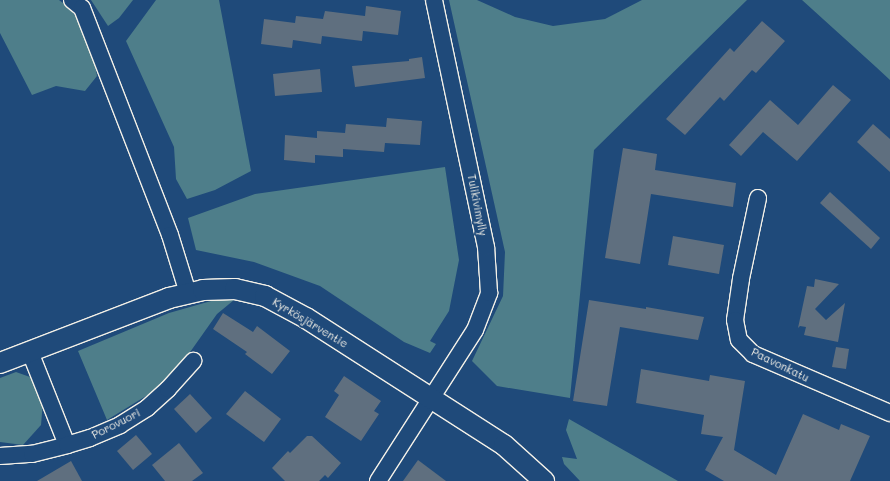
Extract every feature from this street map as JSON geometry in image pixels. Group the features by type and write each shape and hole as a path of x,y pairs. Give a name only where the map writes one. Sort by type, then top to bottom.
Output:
{"street":[{"path":"72,0 82,8 170,235 188,293"},
{"name":"Tulikivimylly","path":"378,481 475,330 488,293 486,247 434,0"},
{"name":"Paavonkatu","path":"758,198 741,279 735,320 739,340 753,354 890,413"},
{"name":"Kyrkösjärventie","path":"0,364 169,298 203,290 235,288 265,296 306,318 504,445 544,481"},
{"path":"30,352 67,445"},
{"name":"Porovuori","path":"0,456 32,454 67,445 90,438 120,425 147,408 168,389 193,361"}],"green space":[{"path":"0,0 59,0 67,6 82,24 93,55 97,76 85,91 56,86 32,95 0,33"},
{"path":"91,0 133,0 119,18 108,26"},
{"path":"156,0 219,0 251,171 215,190 187,199 176,179 174,147 126,41"},
{"path":"449,0 477,0 515,17 553,26 605,19 642,0 747,0 594,150 570,398 497,386 472,361 503,296 505,252"},
{"path":"802,0 890,0 890,80 876,67"},
{"path":"445,167 459,260 449,311 430,341 436,344 430,353 404,342 320,286 254,262 196,250 188,218 255,194"},
{"path":"218,299 234,300 217,314 188,355 159,388 107,420 78,351 169,313"},
{"path":"16,372 30,377 43,401 41,425 23,445 0,442 0,378"},
{"path":"569,419 678,481 580,481 564,464 562,457 577,459 566,430"}],"building":[{"path":"366,6 401,11 398,35 363,31 362,41 322,36 321,44 293,40 292,48 261,44 264,19 295,23 296,16 323,19 325,11 365,16"},
{"path":"762,21 785,41 756,73 752,70 724,101 720,97 685,135 666,119 730,48 734,52"},
{"path":"422,57 425,78 355,87 352,66 409,61 409,59"},
{"path":"320,69 322,92 275,96 273,74"},
{"path":"833,85 851,100 797,161 763,132 741,156 729,145 770,100 798,125"},
{"path":"387,118 422,121 420,145 385,143 384,152 343,149 343,157 315,155 315,163 284,160 285,135 317,138 317,131 345,133 346,124 386,127"},
{"path":"873,124 890,139 890,172 857,142"},
{"path":"623,148 657,154 655,170 736,183 733,207 651,194 640,264 605,258"},
{"path":"830,192 880,238 871,249 820,203"},
{"path":"673,236 724,245 719,274 668,265"},
{"path":"815,279 839,284 815,309 826,320 845,303 838,342 804,335 806,327 800,326 798,328 807,286 814,287"},
{"path":"589,300 646,309 646,307 704,317 698,340 620,327 607,406 573,401"},
{"path":"223,313 253,332 257,326 290,351 272,374 245,354 247,352 213,329"},
{"path":"836,347 849,349 846,369 832,367"},
{"path":"641,369 709,381 710,375 745,381 734,450 776,475 803,414 839,430 841,424 870,436 850,481 724,481 705,470 723,437 701,434 704,415 636,403"},
{"path":"344,376 381,401 374,411 379,414 361,441 325,417 339,395 334,391"},
{"path":"245,391 281,419 264,442 226,414"},
{"path":"190,394 212,418 196,433 174,409"},
{"path":"136,435 152,454 133,470 117,451"},
{"path":"307,436 312,436 341,463 328,478 325,475 319,481 285,481 272,468 288,451 290,453"},
{"path":"179,443 203,473 192,481 165,481 152,465"},
{"path":"418,460 446,481 403,481"},
{"path":"71,461 82,481 37,481"}]}
